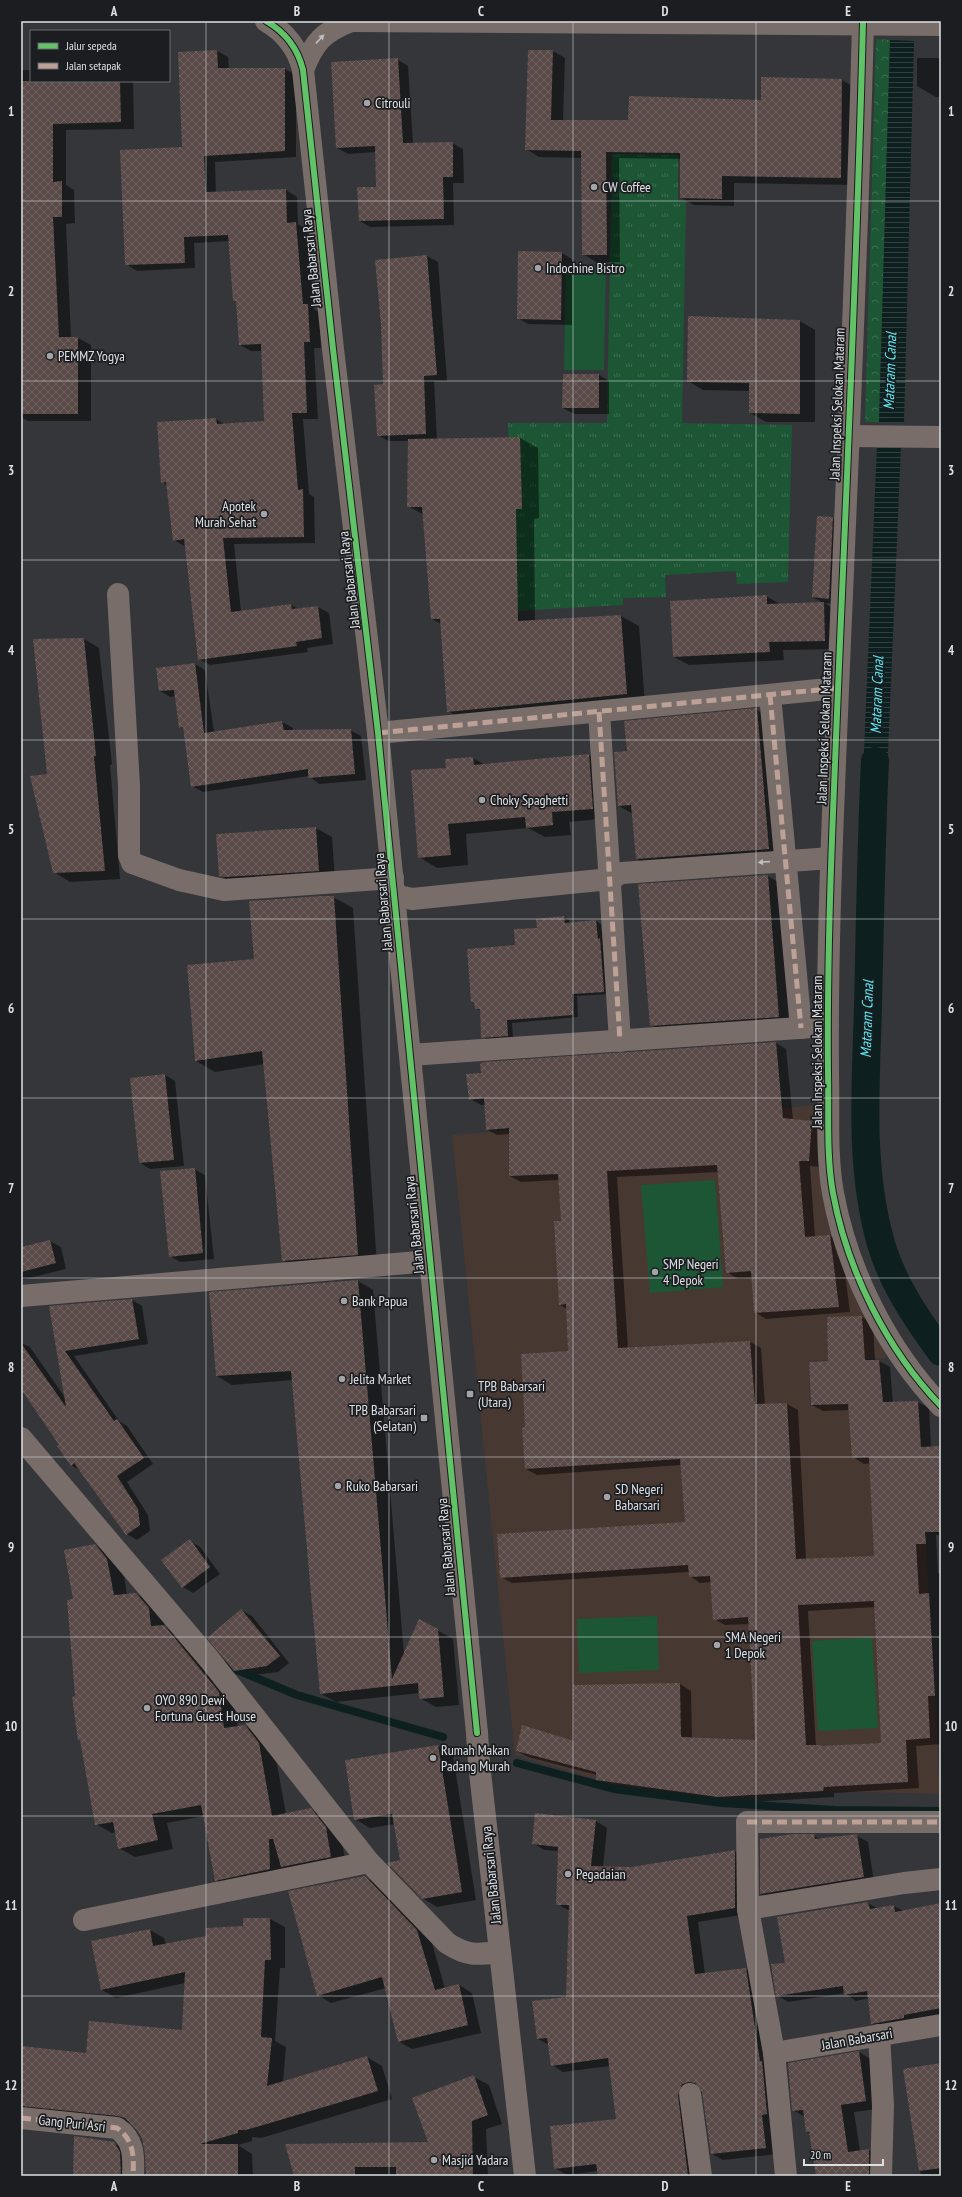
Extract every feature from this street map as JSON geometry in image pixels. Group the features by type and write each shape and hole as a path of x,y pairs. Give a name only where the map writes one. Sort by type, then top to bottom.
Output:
{"main road":[{"path":"350,21 934,25"},
{"name":"Jalan Babarsari Raya","path":"477,1733 479,1763"}],"street":[{"path":"266,21 287,38 300,59 303,70"},
{"path":"303,70 312,49 324,34 350,21"},
{"name":"Jalan Inspeksi Selokan Mataram","path":"861,24 848,436 831,858 828,1026 829,1166 842,1227 851,1255 875,1312 921,1384 941,1406"},
{"name":"Jalan Babarsari Raya","path":"303,70 332,341 378,733 477,1733"},
{"path":"848,436 941,437"},
{"path":"118,594 129,786 129,855 132,863 179,880 224,890 393,886 411,887 831,858"},
{"path":"378,733 838,688"},
{"path":"770,695 801,1028"},
{"path":"599,712 614,873 620,1040"},
{"path":"410,1055 828,1026"},
{"path":"21,1296 430,1261"},
{"path":"21,1438 209,1659 369,1862 447,1943 458,1950 472,1955 499,1952"},
{"name":"Jalan Babarsari Raya","path":"479,1763 525,2176"},
{"path":"786,2176 774,2053 748,1909 746,1822 941,1822"},
{"path":"84,1920 369,1862"},
{"path":"748,1909 904,1883 941,1879"},
{"name":"Jalan Babarsari","path":"774,2053 941,2025"},
{"path":"879,2035 883,2106 881,2176"},
{"path":"690,2094 701,2176"},
{"name":"Gang Puri Asri","path":"21,2118 117,2128 126,2134 133,2150 133,2176"}],"shaded area":[{"path":"817,1105 818,1169 827,1214 838,1254 851,1289 887,1358 809,1361 810,1406 918,1401 940,1794 823,1791 718,1797 613,1784 515,1755 452,1135"}],"green space":[{"path":"876,39 890,40 879,422 865,422"},
{"path":"612,154 678,155 678,201 686,202 682,423 792,425 788,582 737,584 736,571 665,575 666,597 623,598 623,605 514,611 508,423 607,423"},
{"path":"566,266 606,266 604,370 564,370"},
{"path":"715,1180 723,1287 650,1293 641,1185"},
{"path":"657,1616 659,1670 579,1673 577,1619"},
{"path":"872,1637 878,1728 818,1731 812,1641"}],"water":[{"path":"890,40 914,41 904,423 879,422"},
{"path":"877,444 901,446 886,800 862,799"}],"building":[{"path":"217,50 218,68 285,68 285,151 204,156 206,192 286,189 287,223 296,222 303,304 308,304 310,342 304,342 307,413 292,413 298,490 303,489 304,537 223,538 231,612 291,604 292,609 318,606 322,638 296,642 297,646 198,660 184,539 173,541 166,482 161,483 157,422 216,418 217,424 264,421 261,344 239,345 236,301 233,301 228,235 184,237 185,263 125,265 120,150 182,147 178,52"},
{"path":"528,50 553,50 551,120 628,120 629,96 761,100 761,77 842,79 841,178 722,176 722,199 680,198 680,153 606,152 607,255 582,255 581,151 525,150"},
{"path":"398,58 403,143 453,142 453,177 443,177 444,219 359,221 357,187 376,187 375,146 336,148 331,62"},
{"path":"21,81 120,82 121,122 53,124 53,182 62,181 62,217 53,217 59,337 78,337 78,414 21,414"},
{"path":"518,251 562,252 561,320 517,319"},
{"path":"427,255 437,375 424,376 426,434 377,436 374,385 383,384 381,325 375,260"},
{"path":"688,316 800,320 800,414 749,413 749,383 687,382"},
{"path":"563,374 599,374 599,408 562,408"},
{"path":"520,437 522,509 516,509 518,621 621,615 627,694 447,712 440,619 431,619 422,507 407,507 408,439"},
{"path":"817,516 833,517 829,599 812,597"},
{"path":"767,595 767,604 824,602 825,641 769,642 770,652 673,657 670,601"},
{"path":"84,638 96,756 94,756 105,871 53,873 30,776 47,774 33,639"},
{"path":"195,663 204,733 282,721 284,730 351,729 355,774 308,778 308,769 191,787 183,727 179,728 174,690 159,691 156,668"},
{"path":"757,708 769,849 636,859 631,805 618,806 614,752 627,751 624,721"},
{"path":"589,754 593,809 552,812 553,825 526,828 525,817 448,824 451,855 418,858 411,770 446,768 445,759 473,757 474,765"},
{"path":"316,827 319,871 225,877 219,876 216,834"},
{"path":"768,875 779,1017 650,1026 638,884"},
{"path":"334,896 358,1255 282,1261 262,1051 195,1061 187,965 254,959 249,901"},
{"path":"564,916 565,923 596,920 598,939 600,938 604,992 572,994 573,1015 507,1020 508,1036 481,1038 480,1009 475,1009 474,1002 471,1002 467,949 515,945 514,929 537,928 536,919"},
{"path":"776,1042 783,1118 812,1121 809,1161 799,1161 805,1237 830,1235 839,1307 754,1313 751,1271 726,1273 717,1165 607,1171 618,1348 750,1341 755,1404 787,1403 796,1559 874,1556 869,1457 852,1458 848,1404 811,1405 809,1362 828,1361 827,1317 862,1316 865,1360 879,1360 883,1402 918,1401 921,1447 941,1446 941,1532 925,1532 926,1544 916,1544 919,1594 929,1593 935,1696 928,1696 930,1738 906,1740 908,1782 824,1787 823,1791 718,1797 596,1780 596,1772 516,1751 522,1725 574,1741 573,1685 680,1683 681,1737 755,1740 748,1617 713,1620 710,1576 689,1577 688,1565 500,1578 497,1534 685,1522 680,1459 525,1469 522,1428 525,1427 521,1354 568,1351 566,1304 559,1305 554,1221 561,1221 558,1174 509,1176 509,1128 486,1130 484,1098 469,1100 466,1074 481,1073 480,1064 483,1062","holes":["874,1601 881,1743 821,1746 806,1745 798,1605"]},
{"path":"165,1074 174,1160 139,1163 130,1078"},
{"path":"195,1168 203,1253 169,1257 160,1171"},
{"path":"50,1240 56,1263 21,1272 21,1247"},
{"name":"Ruko Babarsari","path":"358,1280 392,1679 419,1619 438,1629 444,1697 419,1699 418,1683 320,1694 291,1371 216,1376 209,1292"},
{"path":"132,1299 139,1339 65,1351 114,1421 117,1419 144,1458 117,1476 138,1509 140,1525 126,1535 74,1463 71,1466 57,1446 59,1445 21,1389 21,1343 66,1407 49,1306"},
{"path":"190,1539 210,1567 182,1588 161,1560"},
{"path":"95,1544 107,1559 114,1595 136,1593 149,1608 151,1626 164,1625 219,1692 224,1728 245,1725 259,1743 272,1816 311,1808 326,1827 331,1857 281,1867 273,1839 269,1839 270,1869 215,1881 201,1805 152,1814 158,1840 118,1849 113,1822 95,1825 80,1740 78,1741 72,1697 75,1696 67,1600 73,1599 64,1550"},
{"path":"241,1609 280,1656 267,1666 234,1671 207,1638"},
{"path":"438,1745 462,1892 422,1899 387,1863 400,1860 392,1814 354,1820 345,1760"},
{"path":"535,1813 596,1820 591,1866 632,1867 735,1850 735,1908 687,1916 695,1974 746,1968 760,2061 762,2061 767,2114 762,2115 766,2148 711,2154 702,2092 695,2083 689,2082 682,2084 678,2095 688,2176 598,2176 596,2164 554,2169 550,2126 616,2119 608,2058 551,2066 547,2038 537,2039 532,2001 566,1997 569,1905 556,1905 558,1847 532,1844"},
{"path":"792,1834 814,1834 815,1839 857,1834 864,1877 760,1894 760,1839"},
{"path":"365,1876 417,1930 435,1990 459,1984 468,2025 398,2042 382,1977 317,1996 288,1891"},
{"path":"868,1902 870,1909 894,1905 895,1912 941,1903 941,2008 904,2015 904,2018 871,2024 867,1991 844,1995 843,1986 776,1996 771,1964 785,1963 777,1917"},
{"path":"243,1918 270,1918 271,1960 265,1960 261,2037 272,2038 267,2086 367,2056 378,2091 246,2130 238,2130 238,2133 200,2144 238,2144 238,2176 146,2176 145,2154 142,2139 137,2130 125,2118 21,2106 21,2046 86,2053 89,2021 182,2030 185,1972 101,1990 91,1941 150,1929 153,1946 206,1936 206,1928 243,1926"},
{"path":"859,2051 866,2101 841,2105 848,2152 869,2149 869,2176 816,2176 809,2132 806,2132 803,2110 792,2111 788,2063"},
{"path":"941,2063 941,2168 919,2171 903,2069"},
{"path":"474,2075 488,2115 472,2121 473,2176 396,2176 396,2167 355,2167 355,2176 294,2176 285,2144 428,2142 412,2098"},
{"path":"74,2136 114,2142 120,2152 121,2176 73,2176"}],"waterway":[{"name":"Mataram Canal","path":"875,761 865,1094 866,1153 869,1182 873,1211 880,1240 891,1270 905,1299 941,1352"},
{"path":"220,1663 297,1695 443,1737"},
{"path":"517,1763 614,1789 722,1803 835,1810 941,1811"}],"marked path":[{"path":"378,733 838,688"},
{"path":"770,695 801,1028"},
{"path":"599,712 620,1041"},
{"path":"747,1822 941,1822"},
{"path":"21,2118 117,2128 123,2133 130,2143 133,2155 133,2176"}],"cycle path":[{"path":"266,21 279,30 290,42 298,55 303,70 333,349 378,733 477,1733"},
{"path":"863,21 854,309 830,895 828,966 829,1163 839,1222 859,1279 872,1307 903,1360 921,1384 941,1406"}],"place":[{"name":"Citrouli","path":"367,103"},
{"name":"CW Coffee","path":"594,187"},
{"name":"Indochine Bistro","path":"538,268"},
{"name":"PEMMZ Yogya","path":"50,356"},
{"name":"Apotek Murah Sehat","path":"264,514"},
{"name":"Choky Spaghetti","path":"482,800"},
{"name":"SMP Negeri 4 Depok","path":"655,1272"},
{"name":"Bank Papua","path":"344,1301"},
{"name":"Jelita Market","path":"342,1379"},
{"name":"TPB Babarsari (Utara)","path":"470,1394"},
{"name":"TPB Babarsari (Selatan)","path":"424,1418"},
{"name":"Ruko Babarsari","path":"338,1486"},
{"name":"SD Negeri Babarsari","path":"607,1497"},
{"name":"SMA Negeri 1 Depok","path":"717,1645"},
{"name":"OYO 890 Dewi Fortuna Guest House","path":"147,1708"},
{"name":"Rumah Makan Padang Murah","path":"433,1758"},
{"name":"Pegadaian","path":"568,1874"},
{"name":"Masjid Yadara","path":"434,2160"}]}
